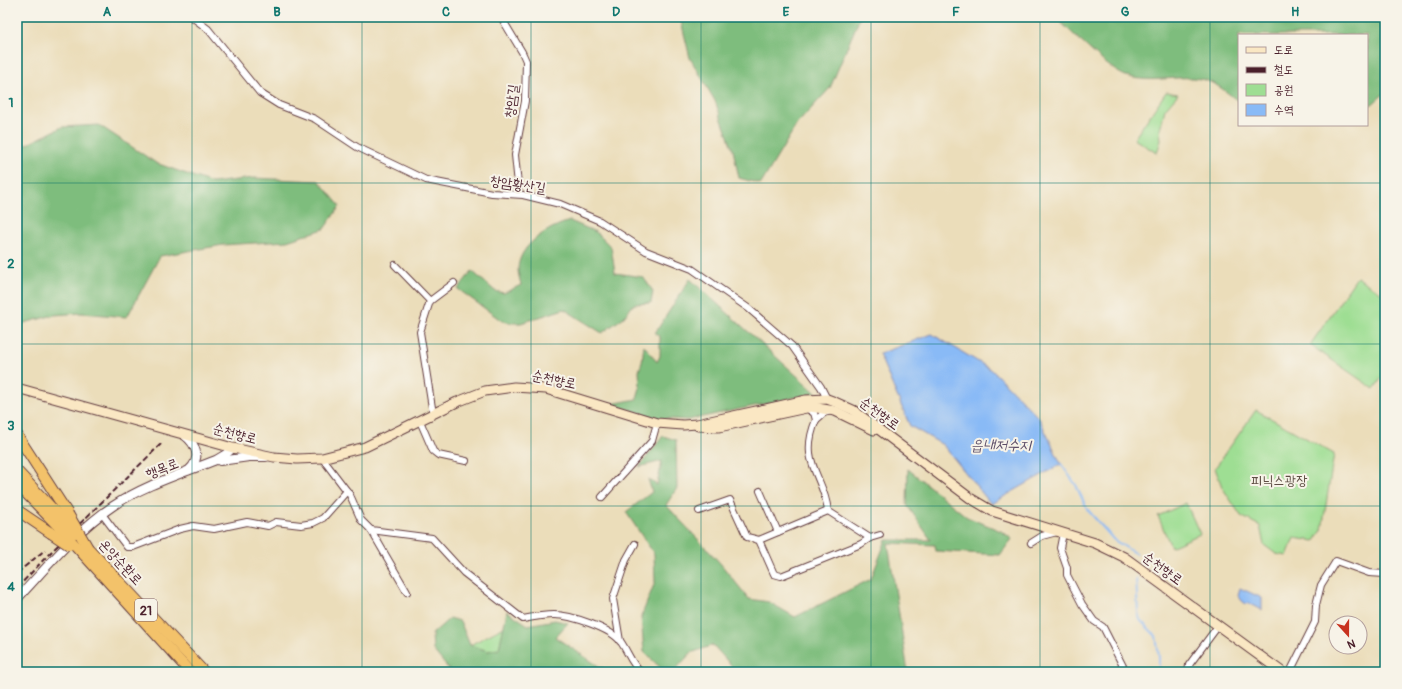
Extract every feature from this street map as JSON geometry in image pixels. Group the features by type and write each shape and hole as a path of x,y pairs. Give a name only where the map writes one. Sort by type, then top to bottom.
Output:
{"highway":[{"path":"17,435 60,523 86,551"},
{"name":"온양순환로","path":"17,471 60,523 86,551 204,672"},
{"name":"온양순환로","path":"17,484 60,523"},
{"path":"17,510 60,523"},
{"name":"온양순환로","path":"86,551 190,672"}],"main road":[{"name":"순천향로","path":"17,388 233,448 274,458 297,459 322,458 366,446 484,391 499,388 530,387 561,393 657,423 683,425 806,400 827,399 853,410 970,498 992,512 1095,543 1124,557 1282,672"},
{"path":"683,425 720,427 800,408 823,408 835,411 888,436"}],"street":[{"name":"창암황산길","path":"192,17 213,35 253,86 269,100 315,119 353,145 419,177 492,193 519,194 560,204 590,216 639,248 680,263 702,276 748,308 792,346 817,381 827,399"},
{"name":"창암길","path":"501,17 526,61 525,101 515,155 519,194"},
{"path":"395,265 430,302"},
{"path":"433,414 420,332 430,302 454,283"},
{"path":"800,408 810,410 814,413 816,420 810,444 812,464 826,500 828,511 870,538"},
{"path":"816,420 824,413 835,411"},
{"path":"420,421 433,451 438,455 466,462"},
{"path":"602,497 652,441 657,423"},
{"path":"180,433 191,440 196,449 197,456 194,465 185,473"},
{"name":"행목로","path":"17,599 102,514 142,490 204,465 226,454 233,448"},
{"path":"204,465 228,459 274,458"},
{"path":"322,458 347,491 361,520 371,530 407,592"},
{"path":"102,514 127,547 133,547 180,529 193,526 214,529 247,522 263,526 276,522 301,526 314,523 323,518 347,491"},
{"path":"760,491 778,532"},
{"path":"699,511 730,500 747,537 759,540 828,511"},
{"path":"371,530 432,538 464,573 523,619 554,615 586,623 610,633 620,641"},
{"path":"1031,543 1042,536 1060,533 1060,548 1067,568 1067,575 1082,604 1094,621 1103,627 1126,672"},
{"path":"759,540 772,571 777,576 861,544 870,538 880,535"},
{"path":"635,544 626,560 613,599 620,641 634,666 641,672"},
{"path":"1290,672 1315,622 1316,605 1321,585 1336,561 1368,573 1385,574"},
{"path":"1188,672 1189,665 1218,626"}],"green space":[{"path":"680,17 860,17 830,88 797,124 761,184 739,178 733,150 715,101 690,58"},
{"path":"1055,17 1385,17 1385,93 1371,105 1368,103 1368,34 1238,34 1238,101 1219,87 1205,80 1195,78 1146,79 1126,76 1118,72 1090,50"},
{"path":"1166,92 1178,94 1165,109 1160,129 1161,140 1157,153 1134,139"},
{"path":"99,125 156,163 212,183 253,178 319,181 340,206 324,229 287,241 223,245 160,256 127,317 82,313 54,315 17,325 17,141 24,146 62,127"},
{"path":"570,221 596,232 611,247 615,273 643,277 653,291 651,303 634,304 624,317 602,333 564,309 521,323 502,321 458,289 472,271 495,291 504,293 521,285 518,269 520,260 529,244 545,232"},
{"path":"1357,277 1385,296 1385,373 1374,389 1310,345"},
{"path":"690,279 816,393 688,420 657,418 611,404 637,399 640,387 639,371 642,362 644,345 657,362 660,356 660,337 655,333"},
{"name":"피닉스광장","path":"1256,410 1334,454 1322,530 1315,541 1294,538 1287,556 1276,554 1264,545 1260,526 1241,516 1222,487 1215,468"},
{"path":"663,436 676,440 677,488 666,505 720,563 749,599 769,602 795,617 871,579 886,540 931,540 907,505 908,469 967,517 1001,531 1012,539 1000,555 936,551 935,545 888,543 908,672 737,672 713,645 691,653 673,672 665,672 644,652 641,617 655,582 654,554 626,512 652,492 648,479 657,485 662,461 639,467"},
{"path":"1186,503 1200,534 1171,547 1158,516"},
{"path":"507,611 528,625 555,620 568,623 555,637 600,667 611,672 451,672 433,650 432,634 450,618 460,621 470,645 488,651 499,649"},
{"path":"504,627 499,649 488,651 470,645"}],"water":[{"name":"읍내저수지","path":"932,334 992,370 1039,418 1061,464 991,504 943,445 910,426 879,354"},
{"path":"1240,588 1262,598 1262,610 1242,601 1238,595"}],"waterway":[{"path":"1061,464 1076,485 1087,509 1114,540 1136,554"},
{"path":"1136,578 1138,613 1140,620 1156,636 1159,657 1159,672"}],"railway":[{"path":"17,588 48,555 161,444"},
{"path":"17,573 45,550"}]}
